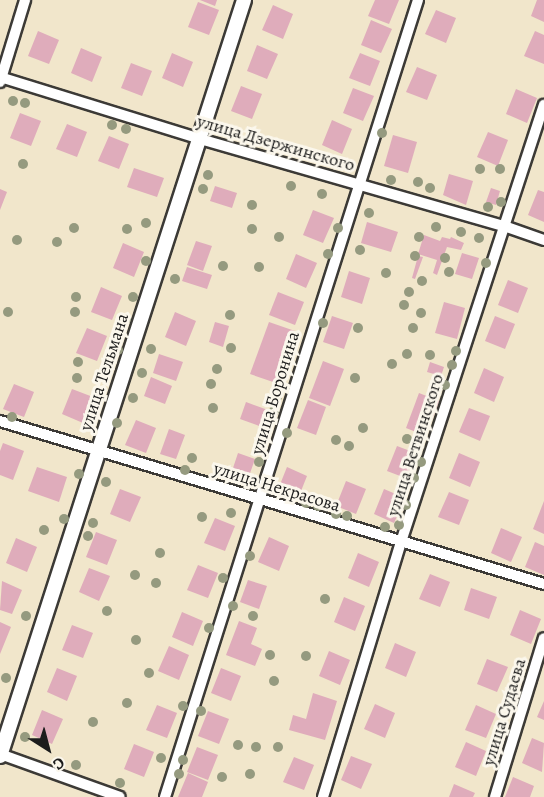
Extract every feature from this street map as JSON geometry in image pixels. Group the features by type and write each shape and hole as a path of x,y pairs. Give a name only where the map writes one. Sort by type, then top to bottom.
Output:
{"street":[{"path":"0,79 26,0"},
{"name":"улица Тельмана","path":"0,755 244,0"},
{"name":"улица Боронина","path":"165,797 418,0"},
{"name":"улица Дзержинского","path":"0,79 504,226 544,240"},
{"name":"улица Ветвинского","path":"323,797 401,542 544,105"},
{"name":"улица Некрасова","path":"0,421 544,584"},
{"name":"улица Судаева","path":"495,797 544,638"},
{"path":"0,755 120,797"}],"building":[{"path":"200,0 217,0 215,6"},
{"path":"375,0 399,0 389,24 368,16"},
{"path":"537,0 544,0 544,22 531,16"},
{"path":"198,2 219,10 209,35 188,27"},
{"path":"273,5 293,14 283,39 262,30"},
{"path":"436,10 456,18 446,43 425,34"},
{"path":"371,20 392,29 381,53 361,45"},
{"path":"38,31 59,40 49,64 28,56"},
{"path":"535,31 544,35 544,64 524,56"},
{"path":"257,45 278,54 267,79 247,71"},
{"path":"81,48 102,57 92,82 71,73"},
{"path":"172,53 193,62 183,87 162,78"},
{"path":"360,53 380,61 370,86 349,78"},
{"path":"131,63 152,71 142,96 121,88"},
{"path":"417,67 437,75 427,100 406,92"},
{"path":"241,86 262,94 252,119 231,111"},
{"path":"353,88 374,96 363,121 343,113"},
{"path":"516,89 537,98 527,123 506,114"},
{"path":"20,113 41,121 31,146 10,138"},
{"path":"332,120 352,129 342,154 322,145"},
{"path":"67,124 87,132 77,157 56,149"},
{"path":"488,132 508,140 498,166 477,157"},
{"path":"393,135 417,142 408,173 384,166"},
{"path":"109,136 129,144 119,169 98,161"},
{"path":"134,168 164,178 157,197 127,187"},
{"path":"449,174 473,181 466,205 443,195"},
{"path":"215,186 237,193 232,208 210,201"},
{"path":"491,188 500,191 496,205 486,202"},
{"path":"0,189 7,192 0,210"},
{"path":"538,190 544,192 544,222 528,215"},
{"path":"313,210 334,218 323,243 303,235"},
{"path":"367,222 398,232 391,252 361,243"},
{"path":"424,235 440,241 442,237 450,239 451,237 464,243 461,250 447,247 437,275 433,273 437,260 418,254"},
{"path":"196,241 212,246 203,271 187,265"},
{"path":"123,243 144,252 134,277 113,268"},
{"path":"462,253 479,258 472,279 455,274"},
{"path":"296,254 317,263 306,288 286,279"},
{"path":"418,256 423,257 415,279 412,278"},
{"path":"187,267 212,275 207,289 182,281"},
{"path":"349,271 370,278 362,304 341,297"},
{"path":"508,280 528,288 518,313 498,305"},
{"path":"101,287 122,296 112,320 91,312"},
{"path":"278,292 304,302 295,325 269,315"},
{"path":"444,302 465,308 457,339 435,333"},
{"path":"175,312 196,321 186,346 165,337"},
{"path":"332,316 353,323 344,349 323,342"},
{"path":"495,316 515,324 505,349 485,341"},
{"path":"215,322 229,326 223,347 209,342"},
{"path":"269,322 295,331 276,383 250,374"},
{"path":"87,328 107,336 97,361 76,353"},
{"path":"159,354 183,362 176,381 153,373"},
{"path":"323,361 344,369 330,406 309,398"},
{"path":"430,362 444,367 441,376 427,372"},
{"path":"484,368 504,377 494,402 474,393"},
{"path":"151,377 172,386 165,404 144,396"},
{"path":"14,384 34,392 24,417 3,409"},
{"path":"72,389 93,397 83,423 62,414"},
{"path":"419,393 439,401 426,436 406,428"},
{"path":"308,400 326,407 316,435 297,428"},
{"path":"246,402 268,410 262,427 240,419"},
{"path":"469,408 490,416 480,441 459,432"},
{"path":"136,420 156,428 146,453 125,445"},
{"path":"169,429 185,435 176,459 160,454"},
{"path":"3,443 24,451 13,480 0,475 0,451"},
{"path":"397,446 418,454 408,479 387,471"},
{"path":"238,453 255,459 248,479 231,474"},
{"path":"459,453 480,462 470,487 449,478"},
{"path":"37,467 67,477 59,502 28,491"},
{"path":"287,467 307,476 297,501 277,492"},
{"path":"346,481 366,489 356,514 336,506"},
{"path":"120,489 141,497 130,522 110,514"},
{"path":"384,489 405,498 394,523 374,514"},
{"path":"449,492 469,500 459,525 438,517"},
{"path":"544,501 544,534 533,529"},
{"path":"215,518 235,526 225,551 204,543"},
{"path":"501,528 522,537 511,562 491,553"},
{"path":"96,532 117,540 107,565 86,557"},
{"path":"269,537 289,546 279,571 258,562"},
{"path":"16,538 37,547 27,572 6,563"},
{"path":"535,542 544,546 544,575 525,567"},
{"path":"358,553 379,562 369,587 348,578"},
{"path":"198,565 218,573 208,598 187,590"},
{"path":"89,568 110,576 99,601 79,592"},
{"path":"430,574 450,582 440,607 419,599"},
{"path":"248,580 267,586 259,609 240,602"},
{"path":"2,581 22,590 12,614 0,610"},
{"path":"471,588 497,597 489,619 464,610"},
{"path":"344,597 365,606 355,631 334,622"},
{"path":"520,610 541,619 531,644 510,635"},
{"path":"182,612 203,621 193,646 172,637"},
{"path":"239,621 257,628 251,644 262,649 255,666 226,655"},
{"path":"0,622 11,627 0,654"},
{"path":"72,625 93,633 83,658 62,650"},
{"path":"395,643 416,652 406,677 385,668"},
{"path":"169,646 189,655 179,680 158,671"},
{"path":"329,651 350,660 340,685 319,676"},
{"path":"487,659 508,667 497,692 477,684"},
{"path":"57,668 77,676 67,701 47,692"},
{"path":"221,668 241,676 231,701 211,693"},
{"path":"313,693 337,701 325,740 289,730 293,715 306,719"},
{"path":"544,701 544,720 537,717"},
{"path":"375,704 395,713 385,738 364,729"},
{"path":"157,705 177,713 167,738 146,730"},
{"path":"476,705 496,714 486,738 465,730"},
{"path":"42,710 63,719 52,744 32,735"},
{"path":"208,711 229,719 219,744 198,736"},
{"path":"532,738 544,743 542,772 522,763"},
{"path":"466,742 486,751 476,776 455,767"},
{"path":"134,744 154,752 144,777 124,769"},
{"path":"197,747 218,755 208,780 187,772"},
{"path":"351,756 372,764 361,789 341,780"},
{"path":"294,757 314,765 304,790 283,782"},
{"path":"188,773 208,782 202,797 178,797"},
{"path":"513,777 534,786 530,797 505,797"},
{"path":"454,784 475,793 473,797 449,797"}]}
